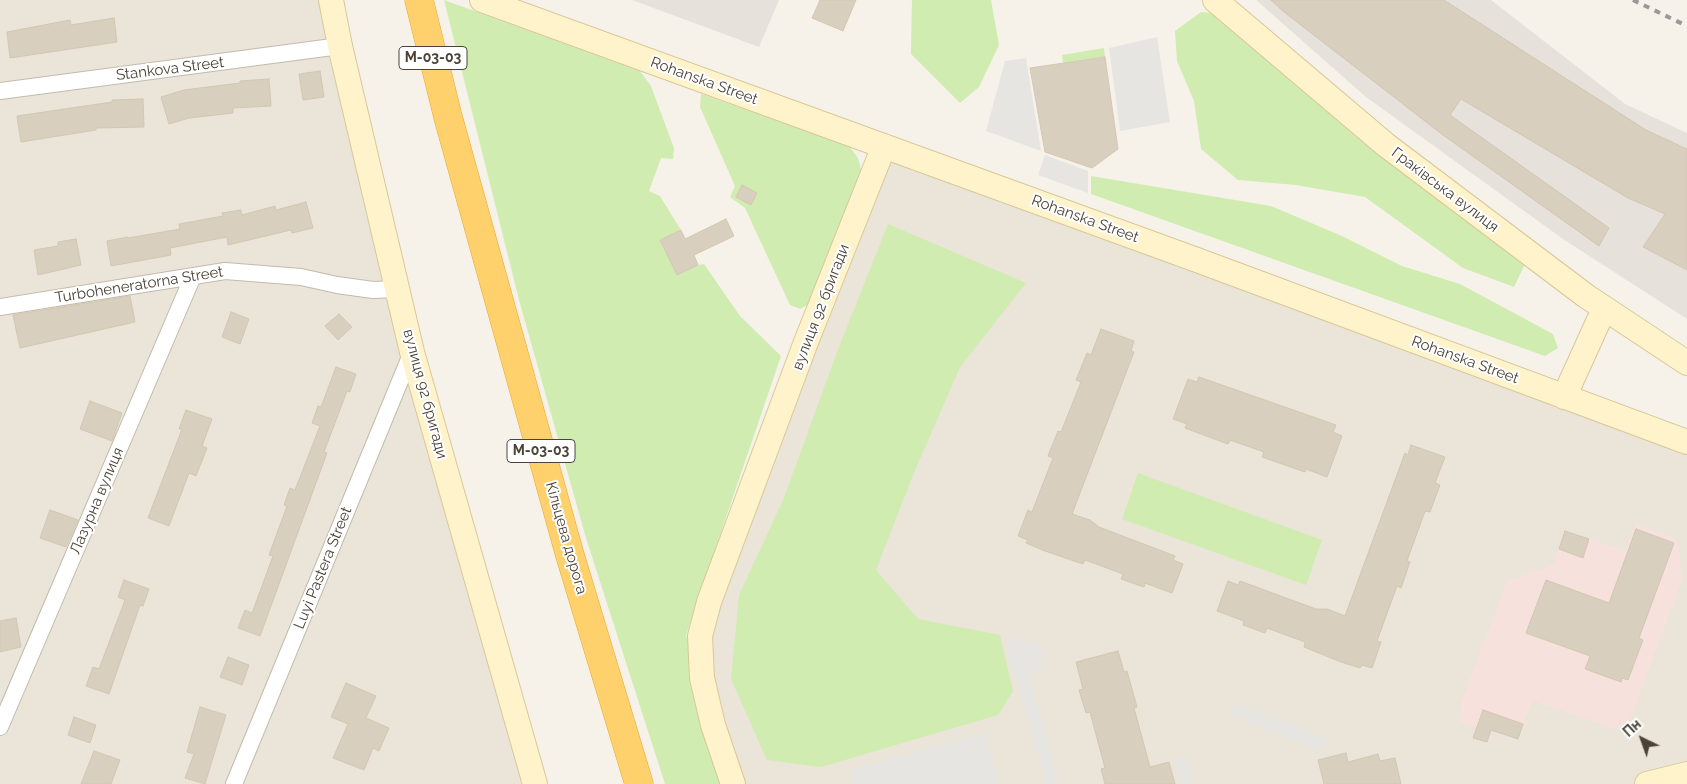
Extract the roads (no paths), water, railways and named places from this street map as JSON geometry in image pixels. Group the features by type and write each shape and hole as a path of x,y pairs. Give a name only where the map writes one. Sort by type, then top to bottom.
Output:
{"highway":[{"name":"Кільцева дорога","path":"419,0 448,117 566,542 639,784"}],"street":[{"name":"вулиця 92 бригади","path":"331,0 340,46 412,352 535,784"},
{"name":"Rohanska Street","path":"482,0 1197,260 1687,442"},
{"name":"Граківська вулиця","path":"1215,0 1386,145 1604,309 1687,363"},
{"name":"Stankova Street","path":"0,91 340,46"},
{"name":"вулиця 92 бригади","path":"733,784 713,724 702,678 700,636 710,602 802,352 884,146"},
{"name":"Turboheneratorna Street","path":"0,307 225,271 301,277 374,290 398,290"},
{"name":"Лазурна вулиця","path":"0,727 193,276"},
{"path":"1564,397 1604,309"},
{"name":"Luyi Pastera Street","path":"234,784 412,352"},
{"path":"1647,784 1687,774"}],"railway":[{"path":"1633,0 1687,26"}]}
